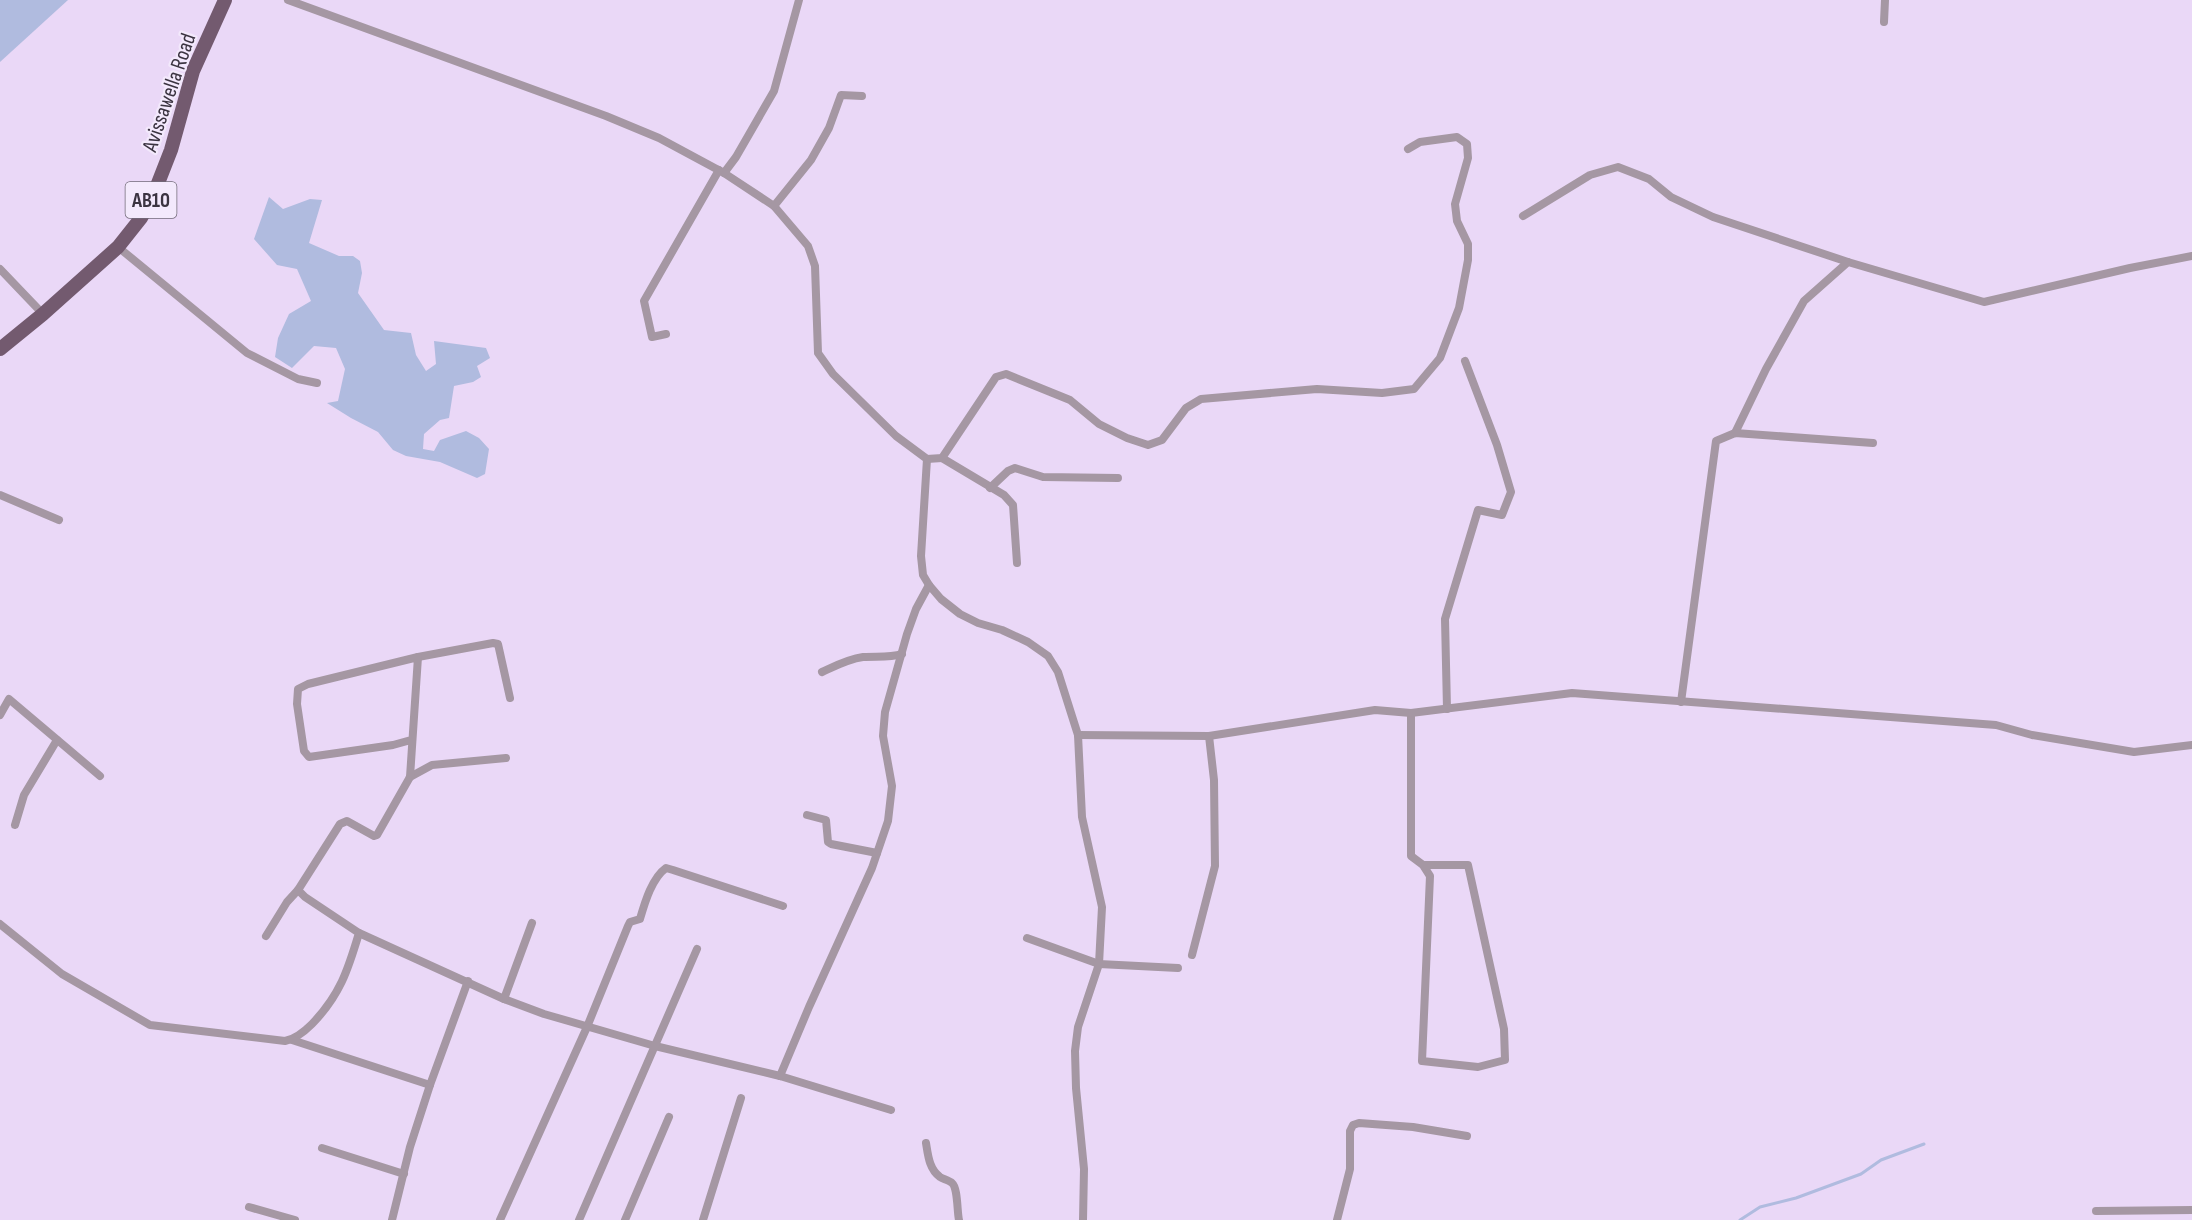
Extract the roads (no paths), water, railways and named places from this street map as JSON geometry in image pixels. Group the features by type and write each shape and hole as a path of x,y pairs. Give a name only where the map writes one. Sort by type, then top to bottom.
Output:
{"main road":[{"name":"Avissawella Road","path":"0,349 43,314 118,246 141,218 153,196 171,150 193,71 225,0"}],"street":[{"path":"288,0 606,116 659,138 721,171 774,206 808,246 815,266 818,353 832,374 896,436 927,459 942,458 1004,495 1013,505 1017,563"},
{"path":"666,334 652,337 644,301 721,171 736,157 774,91 799,0"},
{"path":"1884,22 1885,0"},
{"path":"774,206 811,160 829,128 841,95 862,96"},
{"path":"942,458 996,377 1006,374 1070,400 1099,424 1127,438 1148,445 1162,440 1186,408 1201,399 1317,390 1383,393 1414,389 1440,358 1460,308 1468,260 1468,244 1457,221 1455,204 1468,158 1467,144 1457,137 1436,138 1420,142 1408,149"},
{"path":"1523,216 1590,175 1618,167 1649,179 1671,197 1713,217 1848,262 1984,302 2192,256"},
{"path":"118,246 247,353 298,379 317,383"},
{"path":"1736,433 1766,369 1804,301 1848,262"},
{"path":"0,269 43,314"},
{"path":"1447,709 1445,619 1478,510 1502,515 1511,492 1497,445 1465,362"},
{"path":"1681,702 1716,441 1736,433 1873,443"},
{"path":"927,459 921,556 923,575 929,585 960,614 1028,642 1047,656 1058,672 1078,735 1082,817 1102,907 1099,964 1078,1027 1076,1051 1076,1088 1084,1169 1083,1220"},
{"path":"990,488 1008,471 1015,468 1043,477 1118,478"},
{"path":"0,495 59,520"},
{"path":"780,1076 863,889 890,814 892,786 883,736 885,712 916,609 929,585"},
{"path":"411,740 393,745 309,757 304,751 296,696 298,689 308,684 418,657 494,643 498,644 510,698"},
{"path":"822,672 844,662 864,657 891,657 902,654"},
{"path":"266,936 340,824 347,821 374,836 377,835 410,777 418,657"},
{"path":"1078,735 1209,735 1375,710 1411,713 1572,693 1996,725 2032,735 2134,752 2192,745"},
{"path":"0,715 9,699 100,776"},
{"path":"1411,713 1411,856 1423,865 1430,876 1422,1061 1478,1067 1505,1060 1504,1029 1468,865 1423,865"},
{"path":"1192,955 1215,866 1214,780 1209,735"},
{"path":"15,825 24,795 57,740"},
{"path":"410,777 432,765 506,758"},
{"path":"807,815 826,820 828,842 831,844 877,853"},
{"path":"500,1220 587,1027 628,926 630,922 640,919 656,879 666,868 783,906"},
{"path":"298,890 359,933 504,999 587,1027 780,1076 891,1110"},
{"path":"504,999 532,923"},
{"path":"0,924 62,974 150,1025 292,1040 430,1085"},
{"path":"292,1040 309,1027 336,996 346,974 359,933"},
{"path":"1026,938 1099,964 1178,968"},
{"path":"579,1220 697,948"},
{"path":"392,1220 410,1147 468,981"},
{"path":"703,1220 741,1098"},
{"path":"625,1220 669,1117"},
{"path":"1337,1220 1350,1168 1350,1131 1353,1125 1359,1123 1413,1127 1467,1137"},
{"path":"926,1143 930,1165 941,1178 952,1183 955,1188 959,1220"},
{"path":"322,1148 404,1174"},
{"path":"249,1207 295,1220"},
{"path":"2097,1211 2192,1210"}],"water":[{"path":"0,0 68,0 0,62"},
{"path":"269,197 283,209 310,199 322,200 309,243 339,256 353,256 360,261 362,273 358,293 384,330 411,333 416,355 426,371 436,364 434,341 486,348 490,358 477,366 481,377 473,382 454,386 449,418 440,420 424,434 423,449 434,451 440,440 466,431 479,438 489,449 485,474 477,478 440,462 406,456 393,450 378,432 327,403 338,401 345,369 336,348 314,346 292,368 275,357 278,338 289,314 311,301 297,269 277,265 254,239"}],"waterway":[{"path":"1740,1220 1760,1207 1796,1198 1861,1174 1881,1160 1924,1144"}]}
